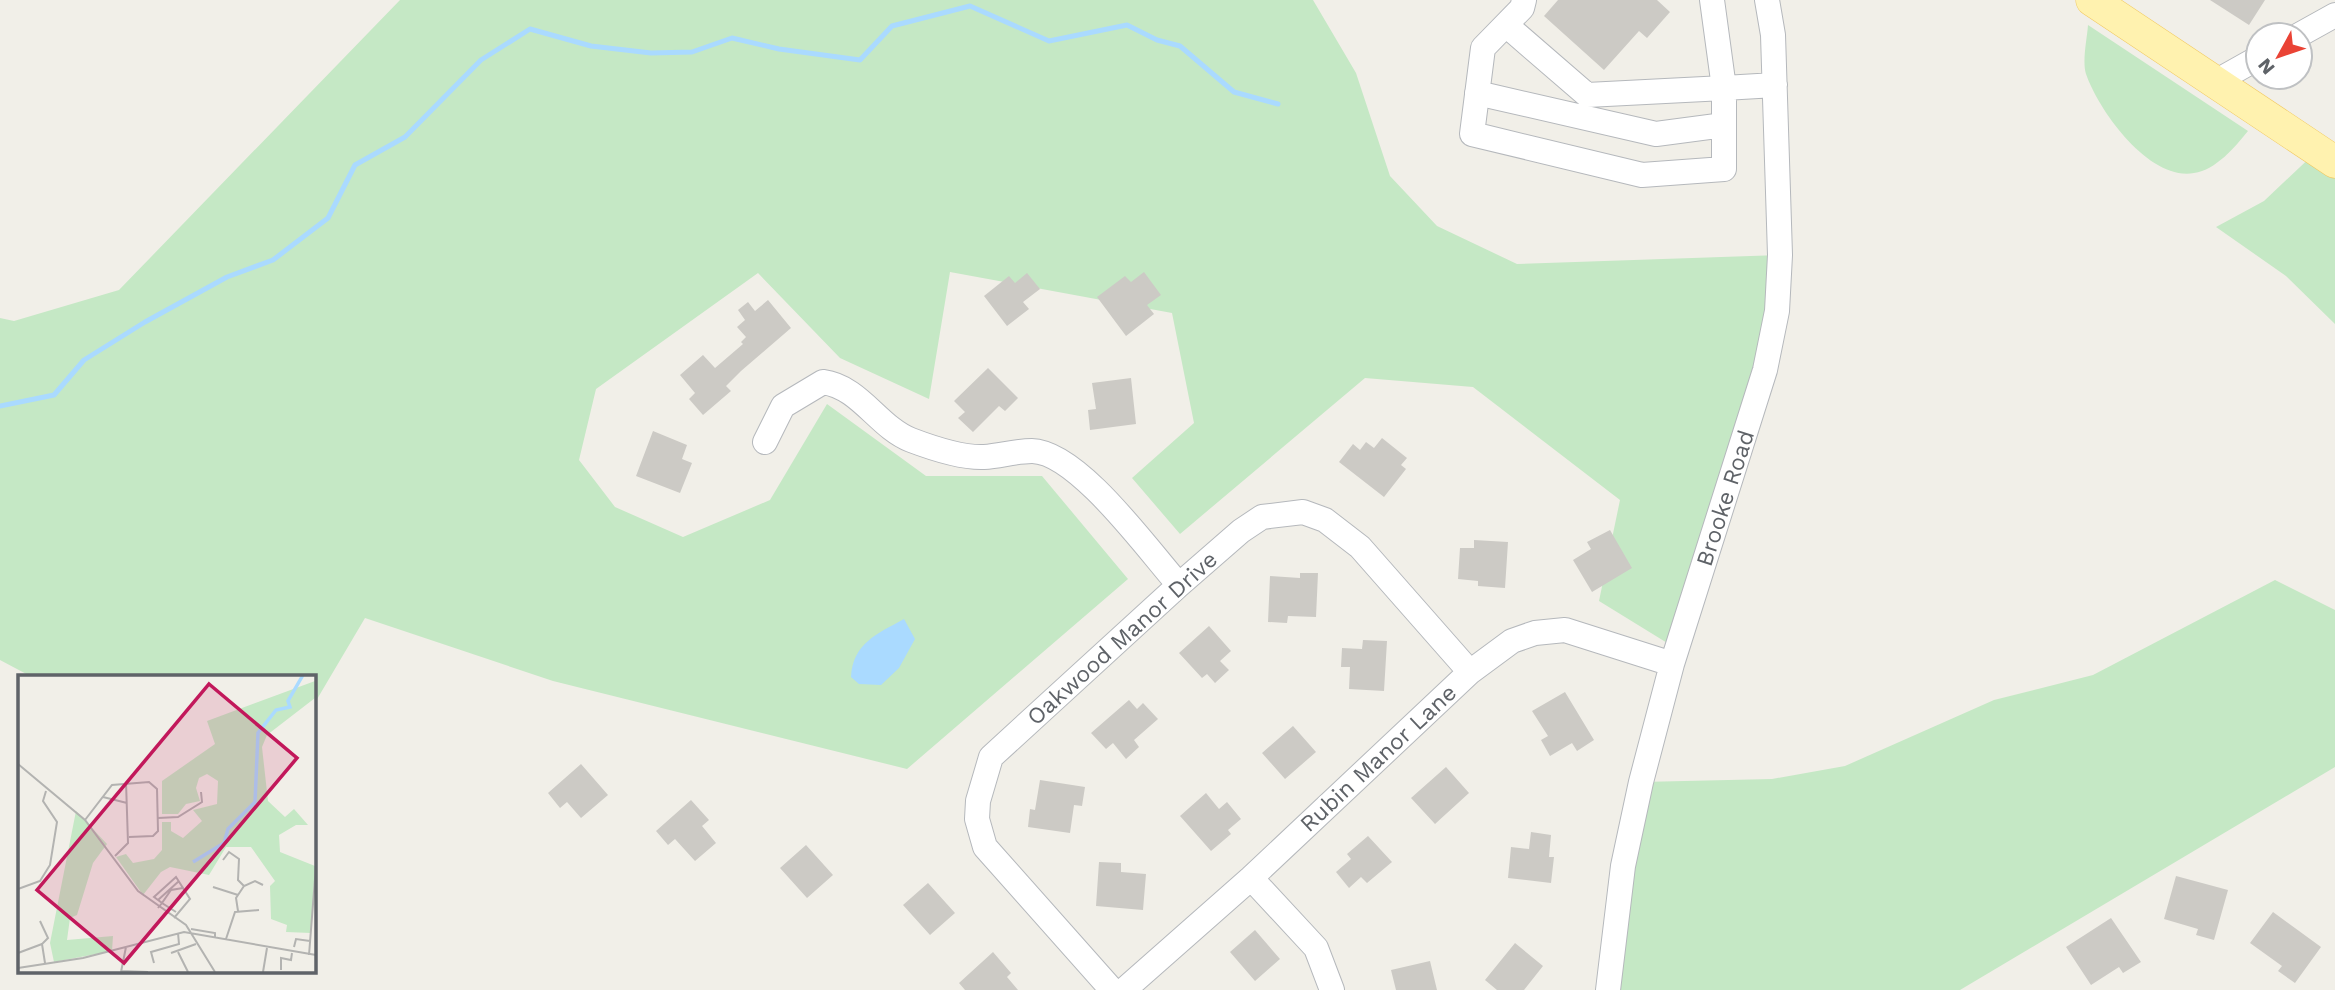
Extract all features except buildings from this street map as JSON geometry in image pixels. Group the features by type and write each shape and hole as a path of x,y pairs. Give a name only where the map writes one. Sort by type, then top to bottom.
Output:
{"main road":[{"path":"2092,0 2335,162"}],"street":[{"path":"1524,0 1522,8 1483,48 1472,134 1642,175 1724,169 1724,88 1712,0"},
{"name":"Brooke Road","path":"1608,990 1623,866 1641,782 1672,664 1765,370 1777,311 1780,255 1775,85 1773,35 1767,0"},
{"path":"2314,27 2335,15"},
{"path":"1506,26 1587,95 1775,85"},
{"path":"2217,81 2244,66"},
{"path":"1477,93 1656,134 1724,125"},
{"path":"765,442 783,406 823,382 853,393 908,438 936,448 981,457 1033,451 1060,459 1089,482 1179,585"},
{"name":"Oakwood Manor Drive","path":"1112,990 985,847 977,819 978,802 991,757 1179,585 1241,531 1262,517 1303,512 1325,520 1360,547 1470,672"},
{"name":"Rubin Manor Lane","path":"1124,990 1251,877 1470,672 1513,641 1535,634 1564,630 1672,664"},
{"path":"1251,877 1316,948 1332,990"}],"green space":[{"path":"400,0 1313,0 1356,73 1390,176 1437,226 1517,264 1780,255 1777,311 1677,649 1599,601 1620,500 1473,387 1365,378 1180,534 1132,478 1194,423 1172,313 950,272 929,399 840,358 758,273 596,389 579,460 615,507 683,537 770,500 827,404 926,476 1042,476 1128,579 907,769 553,681 365,618 315,703 315,675 28,675 0,660 0,318 14,321 119,290"},
{"path":"2088,25 2248,131 2224,157 2210,167 2194,173 2177,173 2143,155 2114,124 2086,74"},
{"path":"2318,150 2335,162 2335,324 2286,276 2216,227 2264,201"},
{"path":"2275,580 2335,610 2335,767 1960,990 1611,990 1641,782 1772,779 1845,766 1994,700 2093,675"}],"water":[{"path":"904,619 915,639 899,668 881,685 859,684 851,677 856,656 868,641"}],"waterway":[{"path":"0,406 54,395 84,360 145,322 227,277 273,260 328,218 355,165 405,137 481,60 530,29 591,46 651,53 692,52 732,38 779,49 860,60 892,26 970,6 1049,41 1127,25 1157,40 1180,46 1234,92 1278,104"}]}
